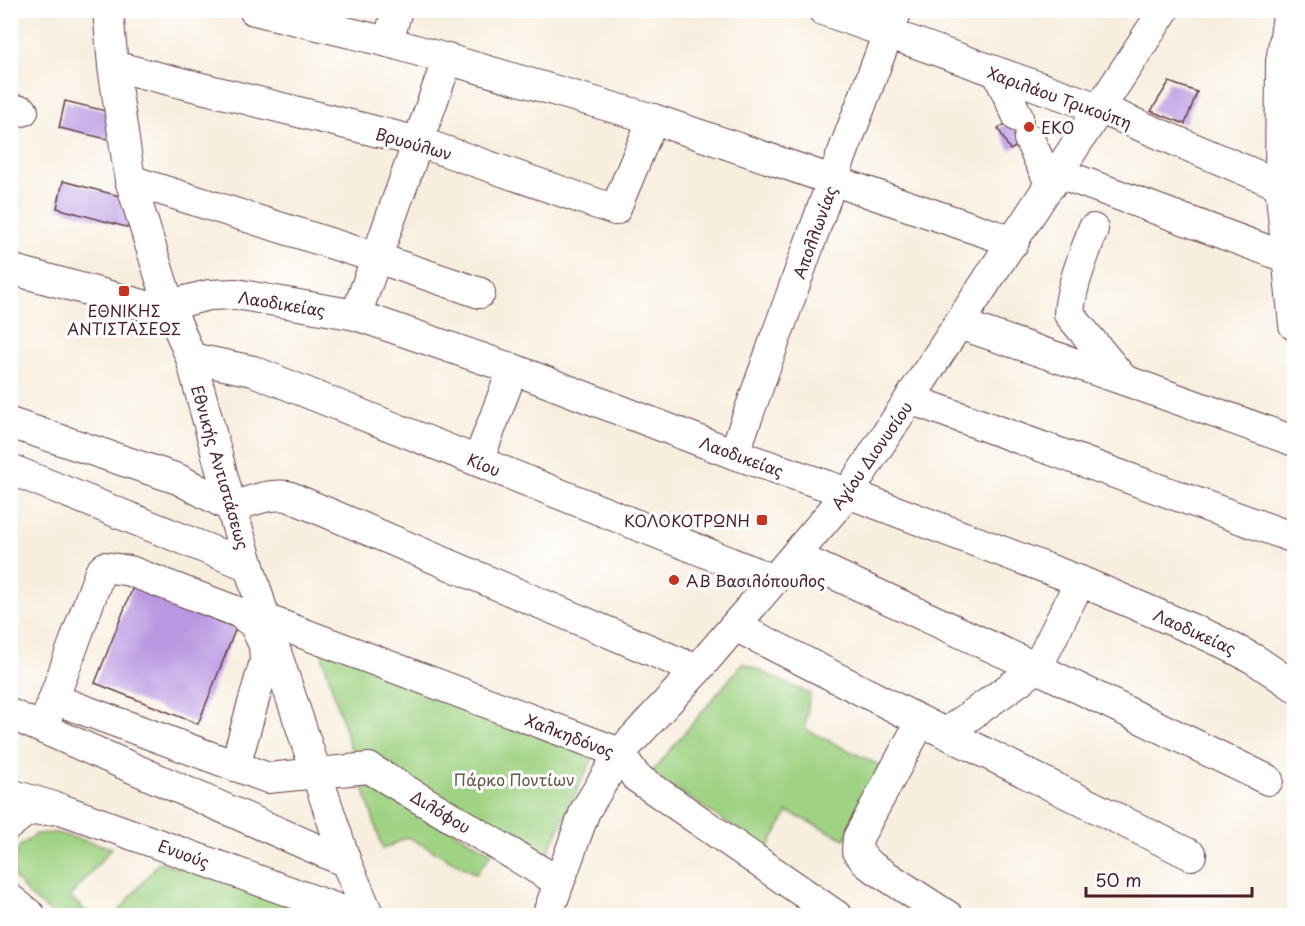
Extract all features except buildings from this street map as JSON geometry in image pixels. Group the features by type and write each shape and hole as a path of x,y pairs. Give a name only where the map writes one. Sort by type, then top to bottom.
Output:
{"street":[{"name":"Εθνικής Αντιστάσεως","path":"108,10 113,66 130,180 169,305 191,358 231,507 265,619 346,862 369,915"},
{"path":"254,10 448,58 653,119 1014,242"},
{"path":"388,42 397,10"},
{"name":"Χαριλάου Τρικούπη","path":"823,10 892,22 998,74 1101,109 1287,188"},
{"name":"Αγίου Διονυσίου","path":"547,915 585,811 620,753 697,670 848,493 1164,10"},
{"path":"1289,10 1288,258 1294,308"},
{"name":"Απολλωνίας","path":"734,454 892,22"},
{"path":"356,315 448,58"},
{"name":"Βρυούλων","path":"113,66 419,142 615,210 653,119"},
{"path":"998,74 1023,128 1055,179 1288,258"},
{"path":"130,180 378,258 480,293"},
{"path":"1093,229 1074,282 1068,314 1124,380"},
{"name":"Λαοδικείας","path":"10,269 143,305 165,308 209,295 236,294 356,315 513,369 734,454 848,493 1080,581 1213,638 1254,659 1294,686"},
{"path":"959,324 1294,441"},
{"name":"Κίου","path":"191,358 253,371 774,580"},
{"path":"478,461 513,369"},
{"path":"910,399 1294,538"},
{"path":"10,423 178,479 231,507 265,497 288,496 697,670"},
{"path":"14,478 249,566"},
{"path":"795,556 1037,668 1268,780"},
{"path":"44,728 100,572 105,567 130,571 238,612 254,624 264,645 265,661 235,766"},
{"path":"948,915 868,864 857,850 858,838 934,727 1037,668 1080,581"},
{"name":"Χαλκηδόνος","path":"265,619 620,753 636,777 833,914"},
{"path":"735,626 1191,855"},
{"name":"Διλόφου","path":"54,699 268,778 369,768 559,882"},
{"path":"10,714 346,862"},
{"name":"Ενυούς","path":"10,794 62,809 357,915"},
{"path":"10,824 26,812 62,809"},
{"path":"10,899 31,915"}],"green space":[{"name":"Πάρκο Ποντίων","path":"312,622 595,753 543,863 351,750"},
{"path":"743,663 810,694 805,729 885,768 845,839 788,812 767,849 651,773"},
{"path":"360,778 492,853 476,874 408,837 383,849"},
{"path":"57,833 112,848 70,897 90,915 54,915 29,895 14,877 13,861 19,847 36,834"},
{"path":"159,862 333,915 115,916"}],"place":[{"name":"EKO","path":"1029,127"},
{"name":"ΕΘΝΙΚΗΣ ΑΝΤΙΣΤΑΣΕΩΣ","path":"124,291"},
{"name":"ΚΟΛΟΚΟΤΡΩΝΗ","path":"762,520"},
{"name":"ΑΒ Βασιλόπουλος","path":"674,580"}]}
